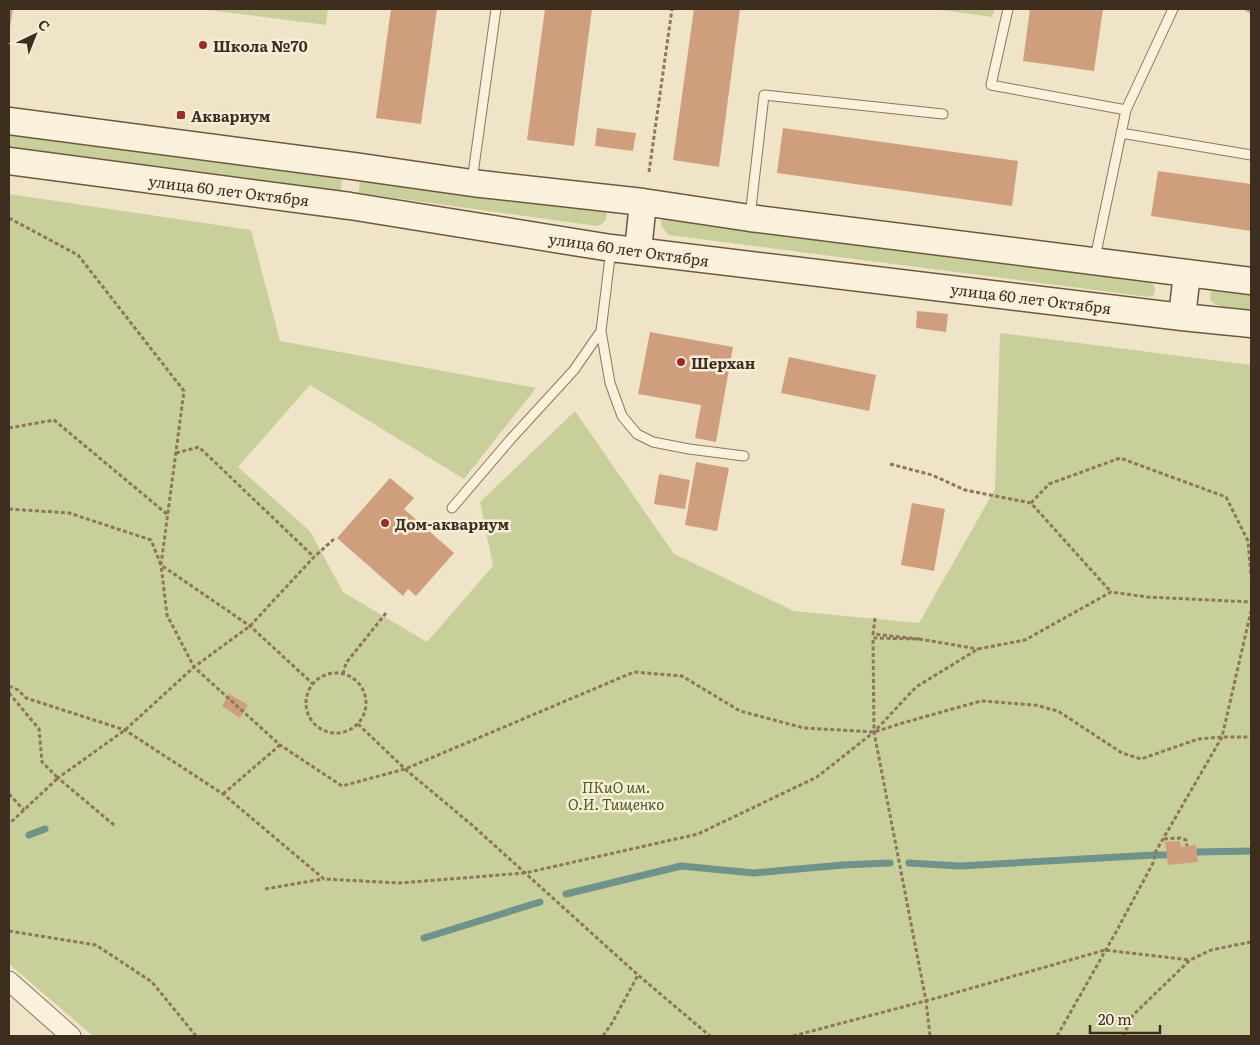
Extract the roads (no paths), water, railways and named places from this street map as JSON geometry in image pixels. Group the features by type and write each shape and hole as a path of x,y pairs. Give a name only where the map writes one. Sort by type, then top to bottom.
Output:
{"main road":[{"path":"9,121 472,183 643,202 750,218 1251,281"},
{"name":"улица 60 лет Октября","path":"9,161 350,206 611,248 1251,324"},
{"path":"638,251 643,202"},
{"path":"1182,316 1187,273"}],"street":[{"path":"9,981 71,1036"}],"lane":[{"path":"472,183 496,9"},
{"path":"1008,9 991,85 1126,110"},
{"path":"1095,261 1126,110 1172,9"},
{"path":"750,218 764,96 943,114"},
{"path":"1121,133 1251,155"},
{"path":"611,248 600,331 610,383 622,416 637,434 653,442 744,456"},
{"path":"452,508 510,440 574,370 600,331"}],"waterway":[{"path":"29,835 45,829"},
{"path":"1197,852 1251,851"},
{"path":"909,863 960,866 1154,855"},
{"path":"1157,855 1167,855"},
{"path":"566,894 681,866 754,873 890,863"},
{"path":"424,938 540,902"}],"place":[{"name":"Школа №70","path":"203,45"},
{"name":"Аквариум","path":"181,115"},
{"name":"Шерхан","path":"681,362"},
{"name":"Дом-аквариум","path":"385,523"}],"park label":[{"name":"ПКиО им. О.И. Тищенко","path":"616,794"}]}
